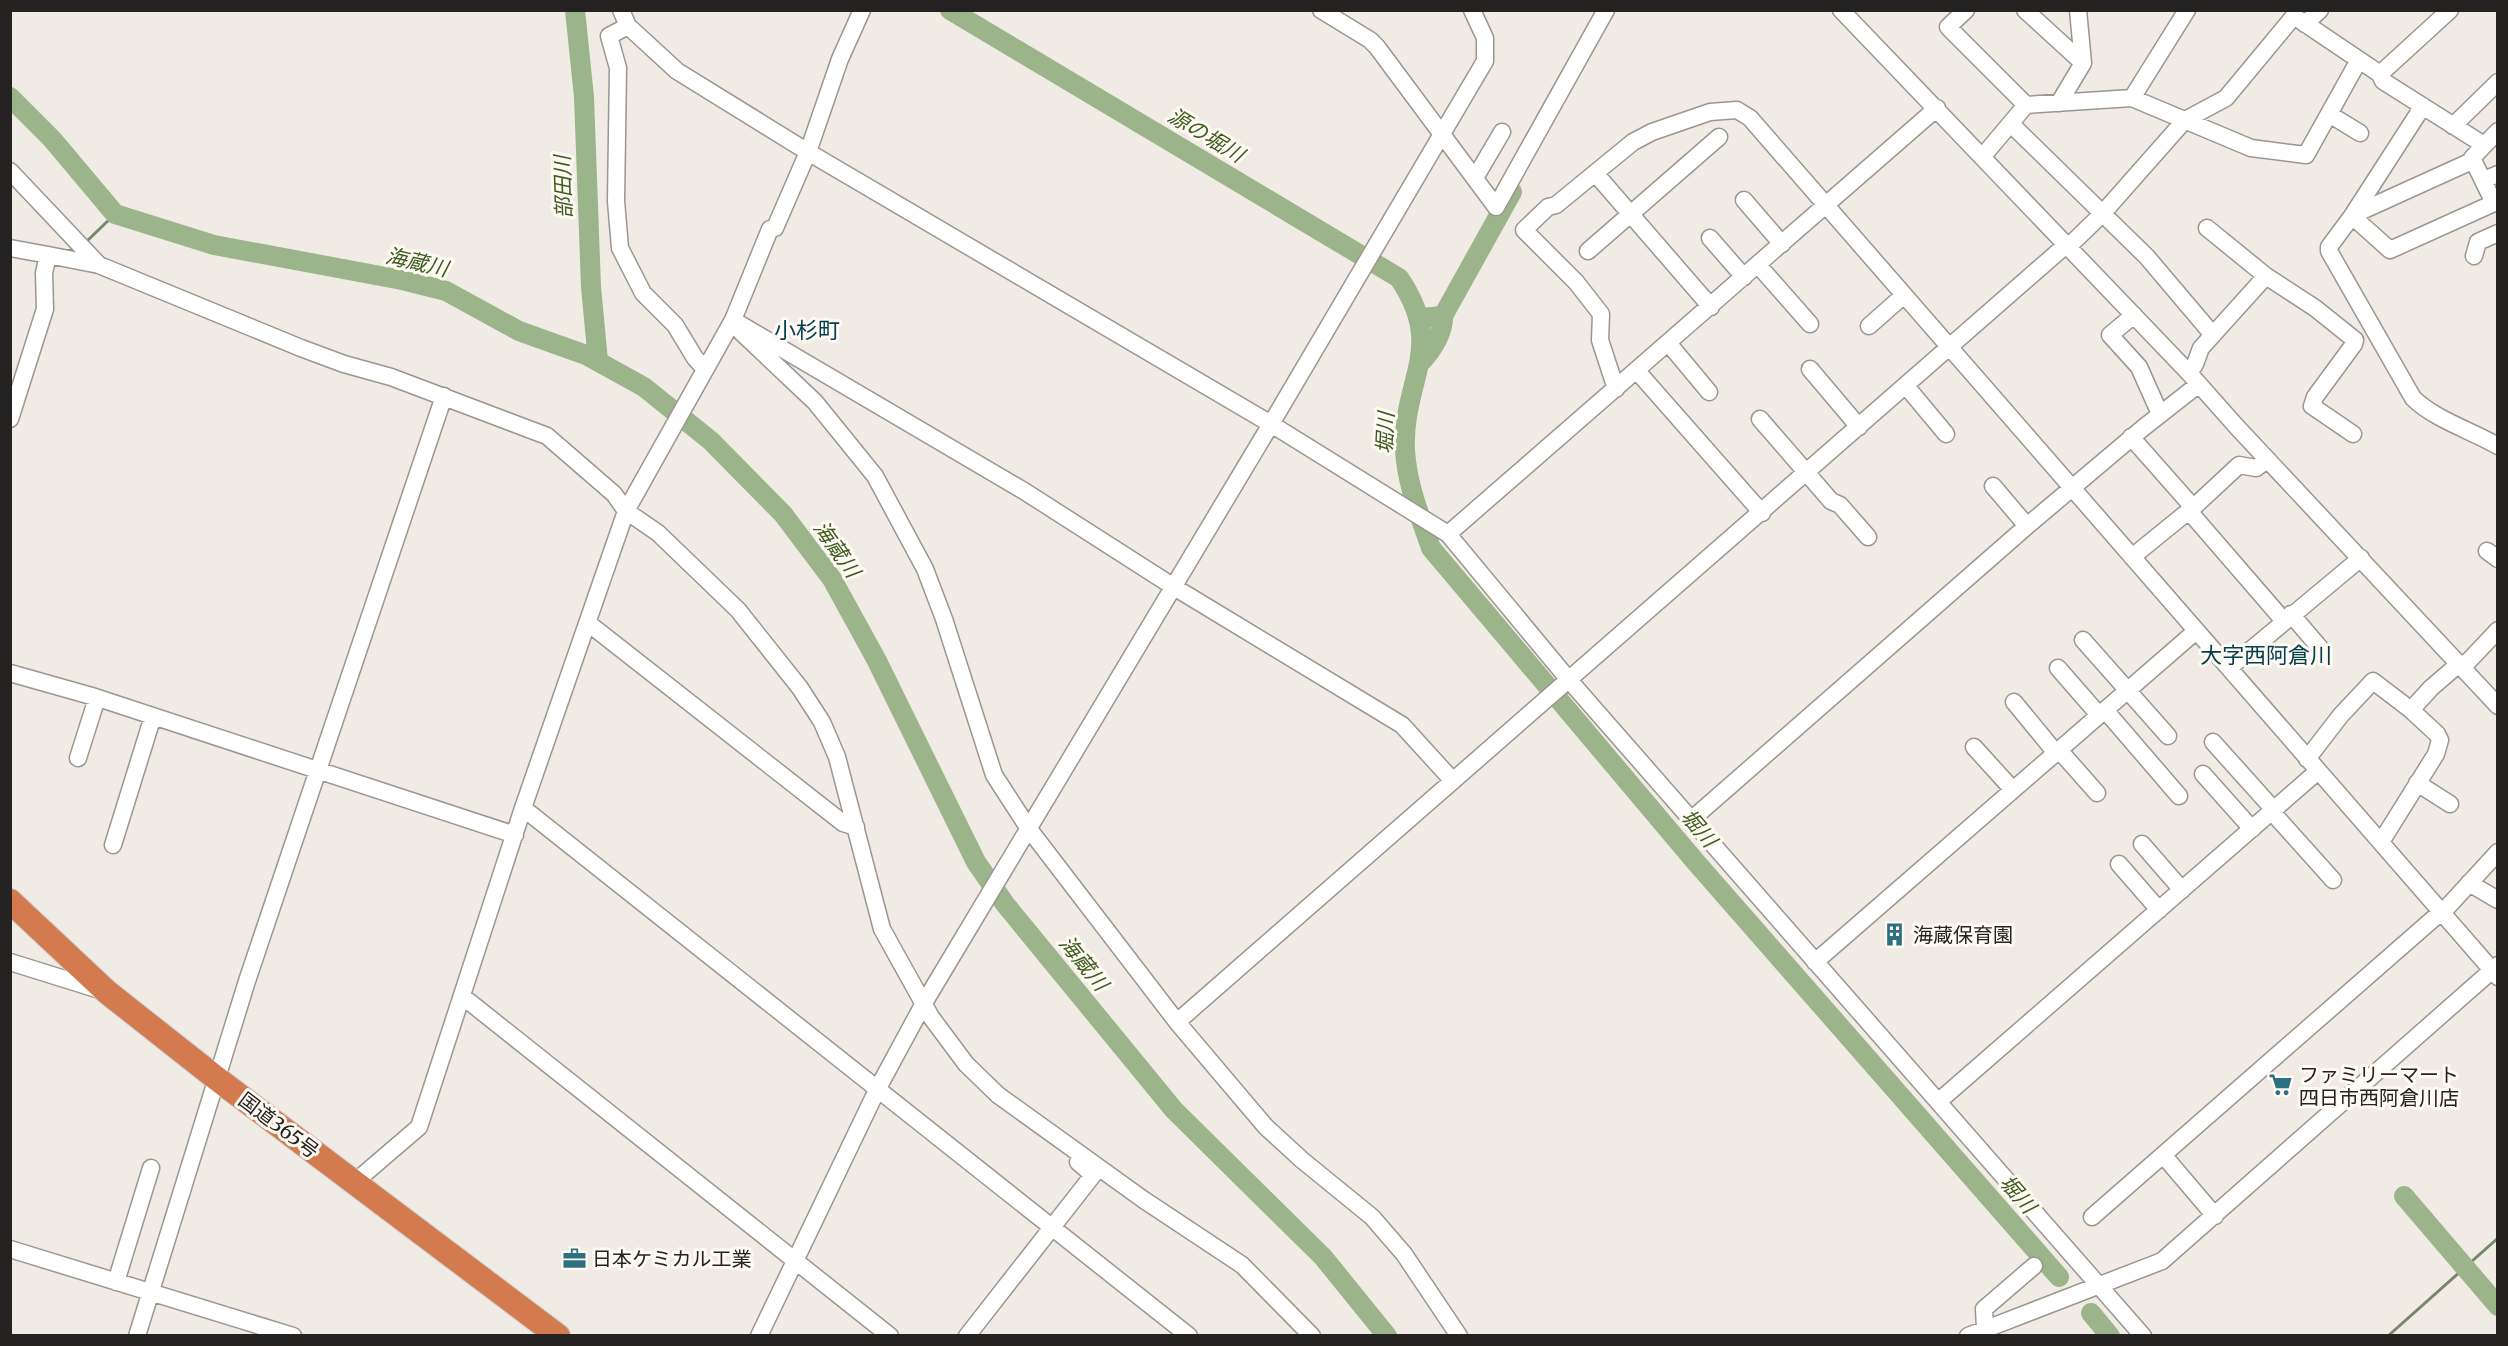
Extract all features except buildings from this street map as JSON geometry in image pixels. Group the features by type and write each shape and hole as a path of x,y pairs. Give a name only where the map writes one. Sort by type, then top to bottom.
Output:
{"highway":[{"name":"国道365号","path":"10,901 107,992 216,1078 558,1335"}],"street":[{"path":"356,1181 419,1127 524,808 626,511 733,320 770,229 775,228 808,152 840,59 862,10"},
{"path":"759,1335 878,1088 924,1003 1174,587 1485,61 1485,38 1472,10"},
{"path":"1329,13 1377,47 1496,207 1606,10"},
{"path":"1841,10 2194,378 2267,460 2498,705"},
{"path":"1966,10 1948,27 2026,105"},
{"path":"2025,10 2083,63"},
{"path":"2060,102 2083,63 2078,10"},
{"path":"2132,98 2187,10"},
{"path":"1177,1022 2102,214 2185,120 2226,98 2294,16 2320,10"},
{"path":"2380,74 2450,10"},
{"path":"2294,16 2380,74 2383,81 2484,145"},
{"path":"704,371 675,325 643,293 620,248 616,201 618,68 609,36 625,18 677,71 808,152 1270,424 1441,530 1567,682 1939,1101 2143,1335"},
{"path":"1983,156 2026,105 2132,98 2251,148 2306,155 2359,60"},
{"path":"2453,126 2498,82"},
{"path":"2423,106 2353,215 2329,247 2331,256 2409,392 2429,412 2471,430 2498,446"},
{"path":"1441,530 1669,344 1937,108"},
{"path":"1616,389 1600,340 1601,314 1576,282 1524,230 1548,207 1556,205 1633,142 1652,132 1702,114 1737,110 1750,118 1825,207 2442,913 2496,971 2162,1261 1968,1335"},
{"path":"2329,114 2360,133"},
{"path":"2011,124 2146,257 2213,335"},
{"path":"2353,215 2390,250 2494,203 2491,177 2472,158 2498,131"},
{"path":"1475,178 1502,132"},
{"path":"1588,251 1719,137"},
{"path":"2353,215 2474,160"},
{"path":"10,171 99,265"},
{"path":"1595,173 1711,307"},
{"path":"1743,200 1782,244"},
{"path":"2207,228 2266,276 2315,308 2355,340 2315,397 2312,406 2353,434"},
{"path":"2474,256 2478,242 2498,233"},
{"path":"1710,238 1744,277"},
{"path":"10,248 99,265 301,348 444,396 547,436 614,494 626,511 658,533 738,610 800,688 822,722 837,757 882,929 924,1003 966,1064 998,1095 1144,1200 1242,1265 1312,1335"},
{"path":"10,419 45,309 44,273 48,255"},
{"path":"1758,265 1810,324"},
{"path":"1691,820 2027,526 2160,414 2194,378 2195,364 2201,348 2266,276"},
{"path":"1869,326 1903,296"},
{"path":"2134,315 2110,335 2139,367 2160,414"},
{"path":"733,320 1024,491 1174,587 1402,725 1453,781"},
{"path":"733,320 741,332 814,402 875,476 925,569 944,619 994,776 1029,829 1177,1022 1266,1126 1302,1160 1372,1217 1404,1254 1459,1335"},
{"path":"1669,344 1709,392"},
{"path":"1810,369 1859,427"},
{"path":"1637,370 1762,513"},
{"path":"1906,386 1946,434"},
{"path":"137,1335 216,1078 444,396"},
{"path":"1760,419 1807,474 1868,537"},
{"path":"2132,437 2190,508 2288,617 2320,648"},
{"path":"2132,557 2239,465 2256,468 2267,460"},
{"path":"1993,486 2027,526"},
{"path":"2229,668 2361,558"},
{"path":"588,623 843,822 856,827"},
{"path":"2411,711 2431,688 2461,665 2498,630"},
{"path":"1815,962 2196,631"},
{"path":"2083,640 2168,736"},
{"path":"2058,668 2180,796"},
{"path":"10,673 97,698 515,835"},
{"path":"1939,1101 2273,811 2313,765 2335,723 2373,681 2411,711 2437,734 2440,740 2436,754 2381,842"},
{"path":"78,758 97,698"},
{"path":"2014,702 2097,793"},
{"path":"113,845 153,716"},
{"path":"2213,742 2333,880"},
{"path":"1974,747 2013,790"},
{"path":"2203,774 2252,829"},
{"path":"2417,783 2450,804"},
{"path":"524,808 1189,1335"},
{"path":"2142,844 2182,890"},
{"path":"2092,1217 2442,913 2498,852"},
{"path":"2119,864 2159,910"},
{"path":"2469,883 2498,900"},
{"path":"10,962 107,992"},
{"path":"462,996 890,1335"},
{"path":"967,1335 1093,1175 1046,1129"},
{"path":"2164,1156 2215,1216"},
{"path":"116,1282 151,1168"},
{"path":"10,1249 293,1335"},
{"path":"1985,1328 1984,1309 2034,1266"}],"waterway":[{"name":"部田川","path":"575,10 584,97 591,287 598,361"},
{"name":"堀川","path":"950,10 1399,278 1413,303 1420,324 1419,364 1406,425 1405,450 1411,488 1431,548 1694,860 2059,1277"},
{"name":"海蔵川","path":"10,97 52,139 115,214 214,245 402,280 446,291 519,331 586,355 644,387 711,441 783,514 832,579 876,659 976,862 1005,904 1174,1110 1323,1257 1387,1336"},
{"name":"堀川","path":"1420,318 1443,316 1512,192"},
{"path":"87,241 115,214"},
{"path":"66,251 73,250"},
{"name":"堀川","path":"1422,361 1439,334 1443,316"},
{"path":"2404,1196 2498,1306"},
{"path":"2388,1336 2498,1238"},
{"name":"堀川","path":"2091,1313 2110,1336"}],"place":[{"name":"海蔵保育園","path":"1895,934"},
{"name":"ファミリーマート 四日市西阿倉川店","path":"2281,1085"},
{"name":"日本ケミカル工業","path":"574,1258"}],"district":[{"name":"小杉町","path":"807,330"},
{"name":"大字西阿倉川","path":"2266,655"}],"water label":[{"name":"源の堀川","path":"1206,135"}]}
